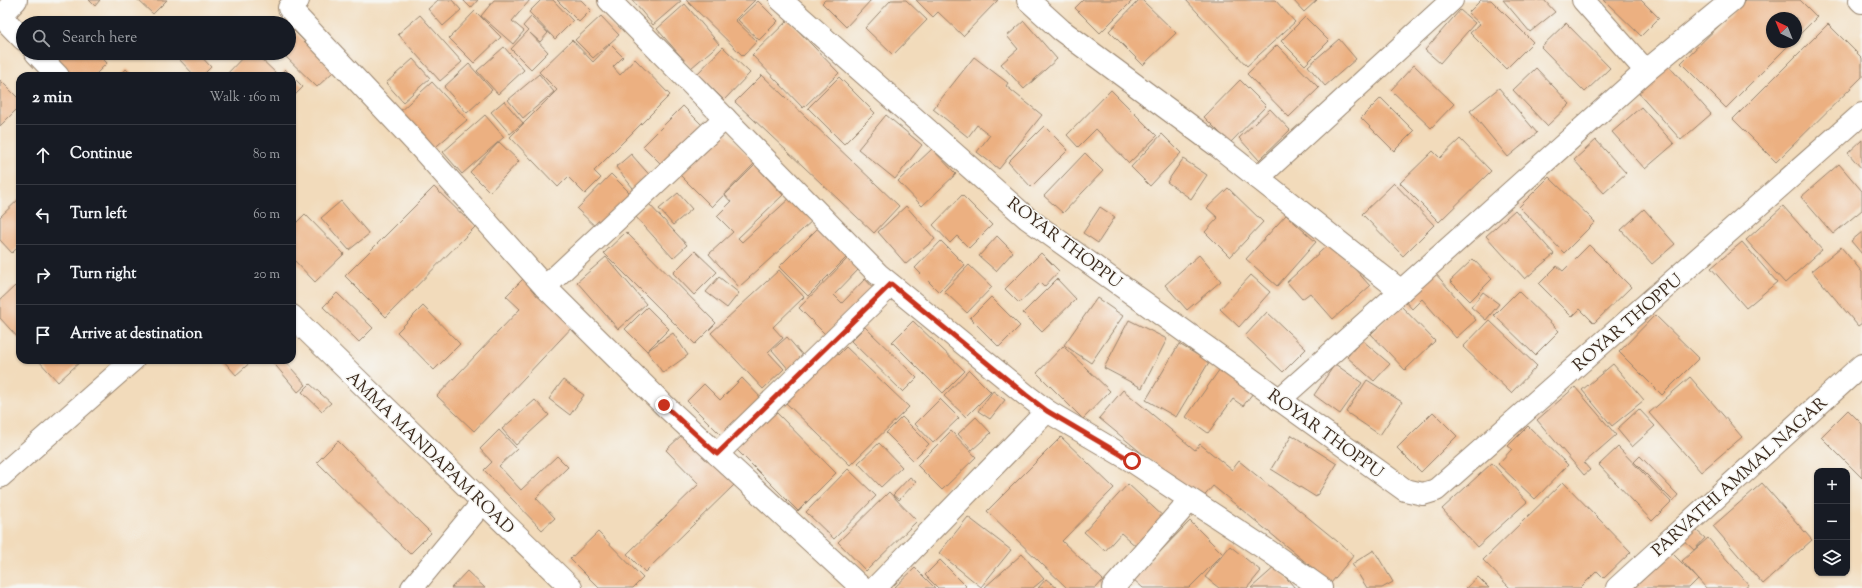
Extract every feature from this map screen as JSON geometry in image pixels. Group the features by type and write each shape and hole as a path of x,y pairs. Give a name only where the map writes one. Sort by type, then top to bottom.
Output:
{"street":[{"path":"16,0 0,16 16,32"},
{"path":"298,0 289,8 419,146 545,287 664,405 862,588"},
{"path":"609,0 878,274 1047,411 1132,461 1270,552 1321,588"},
{"name":"ROYAR THOPPU","path":"781,0 1027,218 1405,490 1423,494 1436,490 1862,114"},
{"path":"1028,0 1061,30 1219,147 1401,291"},
{"path":"1258,178 1452,0"},
{"path":"1583,0 1646,71"},
{"path":"1279,400 1646,71 1732,0"},
{"path":"43,60 54,72"},
{"path":"545,287 725,118"},
{"path":"717,454 891,284"},
{"name":"AMMA MANDAPAM ROAD","path":"296,320 571,588"},
{"path":"0,478 128,364"},
{"name":"PARVATHI AMMAL NAGAR","path":"1617,588 1862,365"},
{"path":"875,588 1047,411"},
{"path":"1113,588 1190,500"},
{"path":"412,588 483,502"}],"building":[{"path":"89,0 100,0 95,6"},
{"path":"138,0 167,0 153,14"},
{"path":"438,0 452,0 461,10 443,26 428,9"},
{"path":"463,0 478,0 471,8"},
{"path":"494,0 530,0 512,21 524,31 513,44 481,16"},
{"path":"541,0 553,0 573,21 555,39 529,12"},
{"path":"557,0 581,0 591,10 579,22"},
{"path":"632,0 679,0 681,1 653,25"},
{"path":"686,0 755,0 735,20 757,41 743,56"},
{"path":"825,0 871,0 846,27 822,3"},
{"path":"891,0 906,0 927,20 893,55 865,28"},
{"path":"916,0 998,0 963,36 938,12 933,17"},
{"path":"1083,0 1133,0 1100,33 1075,8"},
{"path":"1139,0 1142,0 1176,33 1143,65 1109,31"},
{"path":"1186,0 1275,0 1295,22 1247,66"},
{"path":"1293,0 1317,0 1304,12"},
{"path":"1481,0 1491,0 1533,42 1506,69 1470,33 1480,24 1468,13"},
{"path":"1503,0 1544,0 1555,12 1530,32"},
{"path":"1604,0 1641,0 1659,18 1641,36"},
{"path":"1745,0 1800,0 1817,17 1802,32 1802,12 1766,12 1766,48 1786,48 1726,108 1681,63"},
{"path":"758,1 778,21 759,40 738,20"},
{"path":"685,4 719,44 691,68 657,29"},
{"path":"1460,10 1475,23 1440,63 1425,50"},
{"path":"475,11 501,37 474,63 449,38"},
{"path":"420,15 462,62 440,81 398,34"},
{"path":"601,16 619,35 593,58 575,40"},
{"path":"531,17 548,33 540,42 530,33 548,52 531,69 511,49 528,31 523,26"},
{"path":"1305,17 1329,41 1305,65 1281,41"},
{"path":"788,20 839,73 803,108 752,55"},
{"path":"1024,21 1057,59 1024,89 1001,64 1018,49 1007,36"},
{"path":"1566,23 1610,68 1585,92 1541,47"},
{"path":"1828,24 1862,58 1862,77 1776,162 1733,119"},
{"path":"296,33 334,71 317,87 289,60 296,60"},
{"path":"1339,39 1356,59 1325,86 1308,66"},
{"path":"572,40 593,62 610,44 623,57 613,67 620,75 635,59 670,95 594,171 601,178 585,194 568,177 558,187 510,137 557,90 539,72"},
{"path":"1277,45 1319,88 1289,117 1247,74"},
{"path":"504,47 524,70 498,94 477,71"},
{"path":"723,47 750,73 724,100 697,74"},
{"path":"974,57 1008,83 1006,86 1042,115 999,169 977,152 990,135 977,125 968,137 933,109"},
{"path":"413,59 430,78 403,102 386,83"},
{"path":"50,60 104,60 107,63 98,72 62,72"},
{"path":"180,60 204,60 211,67 206,72 191,72"},
{"path":"240,60 262,60 275,72 229,72"},
{"path":"469,64 492,90 467,113 444,87"},
{"path":"1667,64 1711,114 1681,140 1637,91"},
{"path":"1414,65 1454,104 1431,128 1391,90"},
{"path":"1536,68 1570,104 1547,126 1513,90"},
{"path":"539,74 554,92 523,118 508,100"},
{"path":"762,75 899,206 874,233 735,102"},
{"path":"839,77 875,113 844,144 808,108"},
{"path":"0,80 16,96 16,110 0,126"},
{"path":"296,80 303,87 296,94"},
{"path":"1240,80 1266,106 1230,143 1204,117"},
{"path":"432,82 467,120 431,151 398,113"},
{"path":"1499,88 1537,133 1508,157 1470,111"},
{"path":"1111,90 1157,136 1129,163 1096,129 1078,147 1067,135"},
{"path":"1381,98 1414,131 1394,151 1361,118"},
{"path":"504,101 523,123 510,134 491,112"},
{"path":"683,106 706,129 666,169 643,146"},
{"path":"1641,107 1674,144 1645,169 1612,132"},
{"path":"1270,109 1290,130 1259,160 1239,138"},
{"path":"485,115 504,137 462,174 443,152"},
{"path":"886,115 922,145 895,179 858,149"},
{"path":"1044,126 1068,150 1031,187 1008,162"},
{"path":"723,131 755,163 712,207 680,175"},
{"path":"1162,134 1181,153 1150,186 1131,167"},
{"path":"1460,139 1491,171 1439,222 1400,183 1433,151 1440,158"},
{"path":"1596,140 1626,173 1604,193 1574,160"},
{"path":"1862,140 1862,169 1848,153"},
{"path":"499,142 519,161 490,192 470,172"},
{"path":"932,149 956,174 922,206 898,181"},
{"path":"1085,153 1103,171 1063,213 1044,196"},
{"path":"631,154 653,179 637,193 616,167"},
{"path":"1183,159 1207,175 1191,199 1167,182"},
{"path":"1839,164 1862,191 1862,210 1833,234 1801,197"},
{"path":"755,165 783,195 738,238 742,242 792,196 813,220 739,287 709,254 733,232 717,216 731,202 725,195"},
{"path":"611,174 634,197 600,231 577,209"},
{"path":"1549,177 1595,222 1564,253 1519,207"},
{"path":"1394,183 1434,225 1403,256 1362,214"},
{"path":"434,187 475,227 386,317 345,276"},
{"path":"1228,188 1263,222 1230,257 1205,232 1218,218 1207,208"},
{"path":"678,193 692,209 673,225 659,209"},
{"path":"962,195 992,225 969,248 957,236 950,243 933,225"},
{"path":"341,201 369,234 349,250 321,218"},
{"path":"16,202 16,249 12,253 0,240 0,217"},
{"path":"649,204 687,245 673,258 635,216"},
{"path":"906,206 935,239 906,264 878,232"},
{"path":"1783,206 1822,250 1785,283 1746,240"},
{"path":"1100,207 1115,217 1098,243 1083,233"},
{"path":"1644,209 1675,244 1652,264 1621,230"},
{"path":"1515,210 1554,254 1525,279 1486,236"},
{"path":"305,214 344,254 315,282 296,262 296,223"},
{"path":"1286,215 1316,242 1277,286 1246,259"},
{"path":"820,226 849,255 808,296 779,267"},
{"path":"626,232 716,323 695,344 604,253"},
{"path":"1862,232 1862,254 1851,241"},
{"path":"997,236 1013,252 996,271 979,256"},
{"path":"941,241 965,265 939,292 915,268"},
{"path":"1331,242 1370,286 1333,319 1310,293 1302,299 1287,282"},
{"path":"1742,242 1777,282 1746,308 1711,268"},
{"path":"1589,245 1631,287 1594,323 1580,309 1572,317 1539,284 1557,266 1563,271"},
{"path":"1841,247 1862,272 1862,323 1858,326 1812,271"},
{"path":"695,251 717,272 694,295 673,273"},
{"path":"1041,253 1059,271 1044,287 1040,283 1019,303 1005,289"},
{"path":"1199,255 1221,281 1187,310 1165,285"},
{"path":"606,257 646,304 618,329 577,282"},
{"path":"848,258 859,269 834,295 842,303 865,279 876,291 829,338 799,308"},
{"path":"1473,259 1492,279 1470,301 1450,281"},
{"path":"969,265 992,287 967,313 944,291"},
{"path":"779,270 804,297 773,327 783,338 768,352 784,369 763,389 711,333"},
{"path":"1435,273 1476,320 1456,338 1422,299 1412,309 1404,300"},
{"path":"1251,275 1270,292 1239,327 1220,309"},
{"path":"526,276 576,323 474,431 437,396 520,309 506,296"},
{"path":"719,277 739,293 727,308 706,292"},
{"path":"1057,279 1076,299 1042,332 1023,313"},
{"path":"15,286 16,336 0,318 0,300"},
{"path":"1518,291 1559,331 1535,355 1494,315"},
{"path":"1483,292 1499,304 1486,320 1471,307"},
{"path":"337,293 373,328 359,342 323,307"},
{"path":"991,297 1020,326 999,347 970,318"},
{"path":"1097,298 1123,316 1091,363 1064,345"},
{"path":"1400,305 1435,341 1405,370 1371,334"},
{"path":"423,306 460,344 434,370 397,332"},
{"path":"647,307 669,329 647,351 625,329"},
{"path":"1267,312 1306,349 1283,372 1245,336"},
{"path":"1655,315 1699,358 1662,395 1619,352"},
{"path":"1129,320 1167,339 1142,388 1104,368"},
{"path":"1489,320 1537,366 1511,393 1463,347"},
{"path":"913,321 965,371 943,393 892,342"},
{"path":"865,327 917,378 903,392 851,341"},
{"path":"673,333 688,355 663,373 647,351"},
{"path":"787,337 805,358 790,371 772,350"},
{"path":"1362,340 1390,364 1374,381 1347,357"},
{"path":"1179,344 1209,362 1176,417 1146,400"},
{"path":"1063,346 1110,391 1083,419 1037,373"},
{"path":"846,347 909,407 850,465 784,401 833,351 838,355"},
{"path":"42,364 78,364 58,382"},
{"path":"226,364 248,364 236,375"},
{"path":"274,364 288,364 306,385 298,392"},
{"path":"1335,364 1362,383 1340,414 1314,395"},
{"path":"1613,364 1644,400 1612,426 1582,390"},
{"path":"1222,366 1256,389 1243,406 1233,399 1208,433 1186,417"},
{"path":"969,370 991,392 966,417 944,396"},
{"path":"1690,377 1742,437 1701,472 1649,413"},
{"path":"742,378 764,401 725,439 687,401 704,384 720,400"},
{"path":"563,380 584,395 570,415 549,399"},
{"path":"1367,380 1402,402 1380,435 1346,412"},
{"path":"310,384 331,403 322,411 302,392"},
{"path":"1575,387 1616,435 1584,463 1590,470 1584,475 1537,420"},
{"path":"1123,390 1195,450 1200,444 1232,470 1239,461 1354,555 1331,583 1213,486 1200,501 1099,418"},
{"path":"993,391 1005,400 990,419 978,411"},
{"path":"940,399 959,418 933,443 915,424"},
{"path":"535,400 549,415 516,445 502,429"},
{"path":"1639,409 1655,426 1632,447 1617,429"},
{"path":"774,410 836,473 798,511 735,448"},
{"path":"1848,410 1862,424 1862,478 1821,437"},
{"path":"1433,412 1457,436 1421,472 1397,448"},
{"path":"902,417 929,444 913,460 886,433"},
{"path":"976,417 991,433 972,450 958,434"},
{"path":"1528,426 1568,465 1535,499 1498,464 1512,449 1508,446"},
{"path":"499,430 517,449 499,466 521,490 557,456 568,467 536,498 555,518 542,530 484,470 492,462 480,449"},
{"path":"951,431 976,457 942,490 917,465"},
{"path":"685,432 736,483 645,572 627,554 699,484 666,450"},
{"path":"1292,435 1337,464 1316,497 1271,469"},
{"path":"1061,437 1114,488 1062,541 1103,580 1096,588 1067,588 987,511"},
{"path":"338,441 431,533 410,554 317,462"},
{"path":"879,443 902,467 881,487 858,463"},
{"path":"1618,447 1671,502 1652,521 1599,465"},
{"path":"1640,456 1678,495 1673,501 1634,462"},
{"path":"1492,463 1527,502 1477,547 1442,509"},
{"path":"848,469 876,496 834,539 806,512"},
{"path":"910,477 916,482 899,500 893,495"},
{"path":"1563,482 1631,552 1604,578 1597,571 1580,588 1510,588 1483,560"},
{"path":"1762,483 1812,540 1763,584 1713,526"},
{"path":"1128,484 1166,519 1139,549 1121,533 1105,551 1084,532"},
{"path":"889,492 917,521 866,571 838,542"},
{"path":"968,517 1011,550 981,587 939,553"},
{"path":"1190,521 1223,554 1189,588 1143,588 1133,579"},
{"path":"1690,525 1705,538 1694,550 1679,536"},
{"path":"598,532 643,578 633,588 599,588 570,559"},
{"path":"1708,538 1749,585 1745,588 1706,588 1682,561"},
{"path":"1230,546 1261,571 1247,588 1219,588 1205,577"},
{"path":"1668,549 1698,579 1689,588 1627,588"},
{"path":"1374,550 1393,582 1382,588 1367,588 1352,564"},
{"path":"1022,554 1044,579 1033,588 985,587"},
{"path":"940,560 966,586 964,588 938,588 925,575"},
{"path":"1276,566 1295,588 1251,588"},
{"path":"915,568 935,588 894,588"},
{"path":"467,571 485,588 451,588"},
{"path":"1478,577 1489,588 1466,588"},
{"path":"1046,579 1057,588 1038,588"}],"route":[{"path":"664,405 717,454 891,284 1047,411 1132,461"}]}
